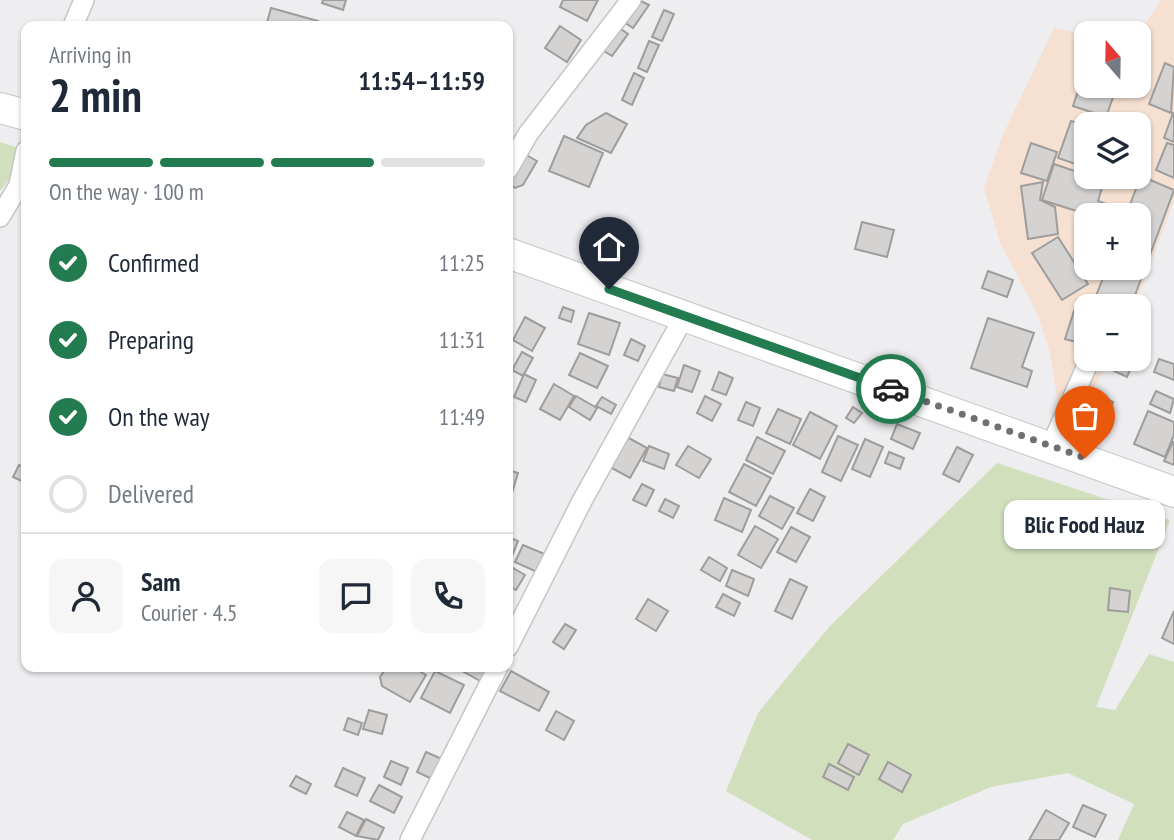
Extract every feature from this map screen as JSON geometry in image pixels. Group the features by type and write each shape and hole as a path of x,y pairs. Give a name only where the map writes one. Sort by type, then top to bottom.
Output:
{"highway":[{"path":"0,108 21,114"},
{"path":"513,255 1174,492"}],"street":[{"path":"75,21 84,0"},
{"path":"513,160 528,134 631,0"},
{"path":"0,218 19,184 21,175"},
{"path":"513,637 582,501 685,315"},
{"path":"1051,446 1085,371"},
{"path":"410,840 495,672"}],"shaded area":[{"path":"1161,0 1174,0 1174,201 1151,263 1151,203 1074,203 1074,280 1145,280 1139,294 1074,294 1074,371 1103,371 1079,414 1058,405 1050,353 1037,313 1000,243 984,188 1002,137 1054,28 1074,32 1074,98 1152,98 1152,21 1147,21"}],"green space":[{"path":"0,142 21,148 21,164 0,191"},
{"path":"997,463 1170,520 1096,707 1115,710 1149,654 1174,662 1174,840 1118,840 1134,804 1068,773 991,787 903,824 893,840 812,840 726,791 758,713 798,664 831,625"}],"building":[{"path":"323,0 346,0 343,10 322,3"},
{"path":"563,0 598,0 587,21 560,7"},
{"path":"639,0 649,5 633,28 624,22"},
{"path":"271,8 318,21 267,21"},
{"path":"664,10 674,14 662,41 652,37"},
{"path":"560,26 581,40 567,62 545,48"},
{"path":"618,27 628,34 612,56 602,50"},
{"path":"649,41 659,45 647,72 638,68"},
{"path":"1165,63 1174,67 1171,113 1149,104"},
{"path":"634,73 644,78 632,105 622,100"},
{"path":"1076,98 1113,98 1108,112 1091,112 1073,106"},
{"path":"606,113 627,124 611,153 577,138 586,125"},
{"path":"1174,114 1174,142 1164,138"},
{"path":"1071,121 1074,122 1074,164 1058,158"},
{"path":"564,136 603,153 589,187 549,171"},
{"path":"1031,143 1057,152 1047,181 1021,173"},
{"path":"1167,143 1174,145 1174,178 1156,170"},
{"path":"521,152 537,161 523,185 515,188 513,166"},
{"path":"1054,164 1074,171 1074,189 1102,189 1098,201 1103,203 1074,203 1074,210 1042,200"},
{"path":"1151,180 1174,190 1151,252 1151,203 1131,203 1136,189 1151,189"},
{"path":"1043,182 1040,200 1055,207 1058,234 1028,239 1021,186"},
{"path":"862,222 894,230 887,257 855,249"},
{"path":"1058,237 1074,262 1074,280 1085,280 1088,284 1062,300 1032,253"},
{"path":"988,271 1013,280 1007,297 982,288"},
{"path":"1102,280 1141,280 1135,294 1097,294"},
{"path":"563,307 574,311 571,322 559,318"},
{"path":"1074,311 1074,341 1065,339"},
{"path":"589,313 620,323 609,355 578,344"},
{"path":"525,317 545,328 532,351 513,340"},
{"path":"988,318 1034,333 1022,367 1032,371 1027,387 971,368"},
{"path":"631,339 645,346 638,361 624,355"},
{"path":"522,352 533,358 523,376 513,368"},
{"path":"580,353 608,366 597,388 569,375"},
{"path":"1159,359 1174,364 1174,380 1154,372"},
{"path":"684,365 700,371 692,392 677,387"},
{"path":"1114,371 1130,371 1127,377"},
{"path":"719,372 733,378 726,395 712,390"},
{"path":"524,374 536,380 526,402 514,397"},
{"path":"662,374 678,378 674,391 659,387"},
{"path":"554,384 574,396 560,420 540,409"},
{"path":"1156,391 1174,399 1170,413 1150,404"},
{"path":"1097,395 1113,402 1102,427 1086,419"},
{"path":"576,396 597,408 590,420 569,407"},
{"path":"705,396 721,404 712,421 697,413"},
{"path":"602,397 616,405 611,414 596,406"},
{"path":"746,402 760,408 753,426 738,420"},
{"path":"853,407 862,413 854,423 846,418"},
{"path":"778,409 801,419 790,444 766,433"},
{"path":"1148,411 1174,422 1174,435 1165,457 1134,444"},
{"path":"810,412 837,426 820,459 793,445"},
{"path":"897,424 920,433 913,449 891,439"},
{"path":"838,436 858,445 841,481 822,472"},
{"path":"627,437 647,448 630,478 610,467"},
{"path":"757,437 785,451 773,474 746,460"},
{"path":"865,439 883,447 870,477 852,469"},
{"path":"1174,443 1174,465 1164,461"},
{"path":"649,446 669,454 664,469 643,461"},
{"path":"688,446 711,459 699,478 676,465"},
{"path":"957,447 973,455 959,482 943,474"},
{"path":"889,452 904,458 900,469 885,463"},
{"path":"744,464 771,478 756,506 729,492"},
{"path":"19,465 21,466 21,481 13,477"},
{"path":"513,472 518,473 513,489"},
{"path":"642,484 654,490 646,506 633,500"},
{"path":"810,489 825,497 813,521 797,513"},
{"path":"770,496 794,508 782,529 759,516"},
{"path":"724,498 751,510 742,532 715,520"},
{"path":"665,499 679,506 673,518 659,511"},
{"path":"755,526 778,539 761,568 738,555"},
{"path":"791,527 810,537 796,562 777,552"},
{"path":"513,539 518,541 513,554"},
{"path":"523,545 547,555 539,573 515,562"},
{"path":"709,557 727,568 720,581 701,570"},
{"path":"513,568 525,575 516,590 513,588"},
{"path":"732,570 754,579 748,596 726,586"},
{"path":"790,579 807,587 792,619 775,611"},
{"path":"1110,588 1130,591 1128,612 1108,610"},
{"path":"723,594 740,603 734,616 716,607"},
{"path":"648,599 668,611 656,631 636,619"},
{"path":"1174,611 1174,644 1162,638"},
{"path":"565,624 576,630 564,649 553,642"},
{"path":"384,672 421,672 426,675 410,702 382,686 380,677"},
{"path":"434,672 464,685 450,713 421,698"},
{"path":"464,672 487,672 482,682"},
{"path":"513,672 549,692 539,711 500,691"},
{"path":"369,710 387,715 382,734 363,729"},
{"path":"556,711 574,721 564,740 546,730"},
{"path":"348,718 362,723 358,735 344,730"},
{"path":"848,744 869,755 859,775 838,763"},
{"path":"426,752 442,759 432,779 417,772"},
{"path":"391,761 408,768 401,785 384,777"},
{"path":"888,762 911,775 902,792 879,779"},
{"path":"829,764 854,777 848,790 823,777"},
{"path":"343,768 365,778 357,796 335,786"},
{"path":"296,776 311,784 306,794 290,786"},
{"path":"379,785 402,797 394,813 370,801"},
{"path":"1083,805 1106,815 1095,837 1073,827"},
{"path":"1046,810 1069,823 1059,840 1029,840"},
{"path":"347,812 364,820 356,836 339,827"},
{"path":"366,819 384,828 378,840 357,836"}],"way so far":[{"path":"891,389 1085,458"}],"place":[{"name":"Blic Food Hauz","path":"1085,458"}],"route":[{"path":"609,289 891,389"}]}
